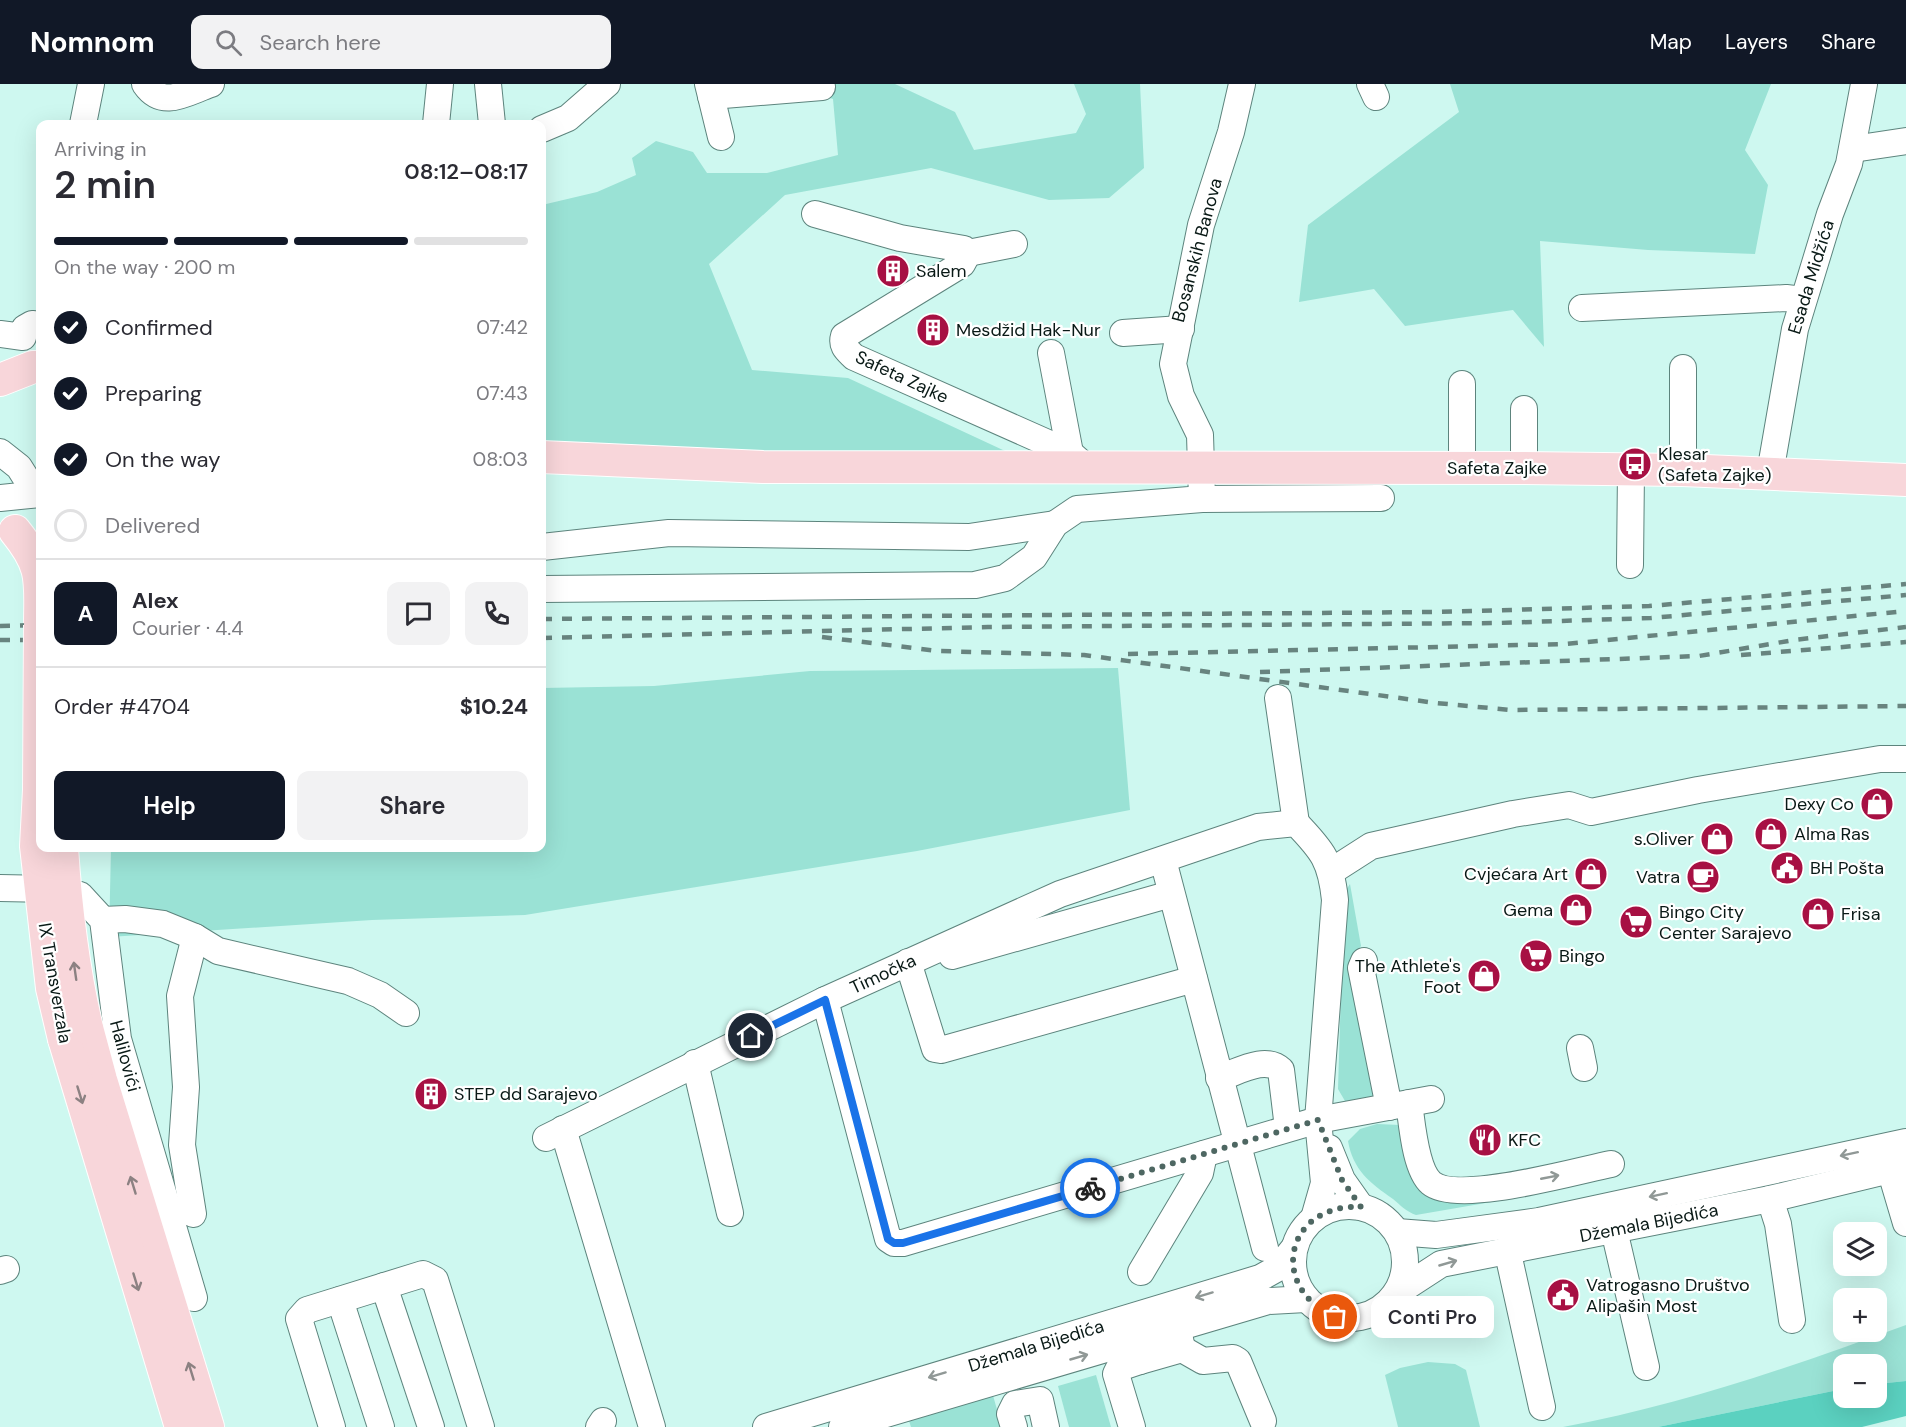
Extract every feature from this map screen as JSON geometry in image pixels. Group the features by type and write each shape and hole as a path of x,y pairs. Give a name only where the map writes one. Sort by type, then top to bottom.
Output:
{"main road":[{"path":"2,378 36,368"},
{"name":"Safeta Zajke","path":"546,458 763,467 1078,460 1202,467 1683,470 1906,480"},
{"name":"IX Transverzala","path":"19,530 36,562"},
{"name":"IX Transverzala","path":"37,852 52,988 76,1033 108,1103 208,1427"},
{"name":"IX Transverzala","path":"62,852 66,906 77,986 76,1033 181,1427"}],"street":[{"path":"84,120 92,84"},
{"path":"145,84 154,94 165,98 183,95 211,84"},
{"path":"436,120 440,84"},
{"path":"488,84 492,120"},
{"path":"546,127 568,118 607,84"},
{"name":"Bosanskih Banova","path":"1123,333 1180,329 1201,225 1231,132 1242,84"},
{"name":"Esada Midžića","path":"1770,473 1786,365 1803,300 1853,149 1864,84"},
{"path":"721,137 709,90 822,87"},
{"path":"1853,149 1906,141"},
{"path":"815,214 900,238 964,249 968,253 1014,244"},
{"name":"Safeta Zajke","path":"968,253 962,264 844,336 842,342 845,349 854,357 1078,460"},
{"path":"1582,308 1786,298 1803,300"},
{"path":"1180,329 1173,364 1180,396 1200,435 1202,499"},
{"path":"1051,353 1078,460"},
{"path":"1683,368 1683,470"},
{"path":"1462,384 1462,468"},
{"path":"1524,409 1524,468"},
{"path":"2,451 19,468 36,491"},
{"path":"1630,565 1631,470"},
{"path":"0,498 36,494"},
{"path":"546,590 975,585 1005,578 1034,557 1055,524 1077,509 1202,499 1381,498"},
{"path":"546,547 669,534 969,537 1055,524"},
{"path":"1278,698 1296,824 1319,847 1332,871 1335,900 1318,1120 1324,1183 1314,1218"},
{"path":"1332,871 1371,846 1513,814 1569,805 1591,812 1709,788 1880,759 1906,759"},
{"name":"Timočka","path":"652,1427 555,1134 825,1000 909,965 1060,894 1258,827 1296,824"},
{"path":"1163,860 1265,1248"},
{"path":"0,888 50,890 80,895 103,920 125,919 163,924 195,937 218,951 348,981 380,995 406,1013"},
{"path":"1171,894 909,965 935,1049 941,1050 1194,979"},
{"name":"Halilovići","path":"103,920 118,1039 194,1298"},
{"path":"193,1214 182,1145 186,1087 180,996 195,937"},
{"path":"1364,961 1361,968 1411,1103 1422,1170 1431,1182 1447,1191 1459,1192 1611,1164"},
{"path":"825,1000 888,1239 894,1243 903,1243 1288,1128 1318,1120 1411,1103"},
{"path":"1219,1078 1266,1062 1275,1065 1281,1070 1288,1128"},
{"path":"695,1063 730,1213"},
{"path":"1318,1120 1342,1180 1361,1207"},
{"name":"Džemala Bijedića","path":"1397,1232 1436,1235 1539,1221 1906,1142"},
{"path":"1141,1272 1200,1173 1204,1154"},
{"path":"1898,1168 1905,1215"},
{"name":"Džemala Bijedića","path":"842,1427 896,1419 1034,1370 1136,1351 1180,1338 1268,1301 1306,1299 1319,1310 1335,1317 1353,1319 1371,1315 1382,1309 1398,1292 1441,1264 1507,1249 1770,1199 1898,1168"},
{"path":"1770,1199 1778,1224 1792,1320"},
{"path":"1314,1218 1329,1210 1345,1206 1361,1207 1381,1216 1397,1232 1406,1262 1398,1292"},
{"name":"Džemala Bijedića","path":"766,1427 1260,1278 1278,1268 1294,1248 1302,1231 1314,1218"},
{"path":"1614,1230 1646,1367"},
{"path":"1294,1248 1293,1266 1296,1283 1306,1299"},
{"path":"1507,1249 1542,1407"},
{"path":"332,1427 299,1319 307,1310 423,1274 435,1280 481,1427"},
{"path":"384,1286 431,1427"},
{"path":"340,1300 381,1427"},
{"path":"1180,1338 1197,1360 1233,1358 1238,1361 1263,1422"},
{"path":"1132,1427 1116,1374 1136,1351"},
{"path":"1034,1370 1046,1427"},
{"path":"1014,1427 1010,1414 1014,1404 1040,1400"}],"shaded area":[{"path":"806,84 895,84 955,112 974,150 1076,133 1086,114 1074,84 1140,84 1144,168 1109,198 1049,200 931,168 785,195 709,264 752,370 848,378 1020,458 546,447 546,204 597,192 636,175 632,158 656,141 693,152 707,173 767,173 838,155 833,99 800,88"},
{"path":"1450,84 1771,84 1745,150 1768,185 1755,254 1648,250 1540,241 1544,347 1513,310 1405,326 1374,289 1299,302 1308,225 1459,112"},
{"path":"1118,668 1130,810 917,851 525,915 372,920 109,937 111,852 546,852 546,688 654,686 810,671"},
{"path":"1350,884 1361,946 1352,957 1377,1086 1372,1099 1345,1101 1338,1089 1344,893"},
{"path":"1377,1124 1400,1125 1415,1169 1433,1197 1448,1202 1501,1192 1503,1200 1416,1215 1410,1212 1364,1175 1350,1151 1348,1141 1360,1129"},
{"path":"1906,1325 1906,1381 1887,1383 1887,1354 1833,1354 1833,1391 1658,1427 1563,1427 1694,1396 1858,1342 1887,1342 1887,1332"},
{"path":"1428,1362 1455,1364 1466,1370 1480,1427 1398,1427 1385,1375 1400,1368"},
{"path":"1096,1375 1111,1427 1069,1427 1058,1386"},
{"path":"1906,1381 1906,1416 1862,1427 1658,1427 1833,1391 1833,1408 1887,1408 1887,1383"},
{"path":"992,1392 1002,1427 911,1427 908,1418"}],"railway":[{"path":"546,619 1437,612 1649,606 1906,584"},
{"path":"546,638 988,627 1498,623 1651,618 1906,595"},
{"path":"1128,654 1566,644 1906,611"},
{"path":"0,626 36,625"},
{"path":"1260,672 1699,656 1794,640 1906,627"},
{"path":"822,637 938,651 1084,655 1436,703 1511,710 1906,706"},
{"path":"0,640 36,640"},
{"path":"1741,655 1906,642"}],"way so far":[{"path":"1090,1188 1318,1120 1342,1180 1361,1207 1345,1206 1329,1210 1314,1218 1302,1231 1294,1248 1293,1266 1296,1283 1306,1299 1319,1310 1335,1317"}],"place":[{"name":"Salem","path":"893,271"},
{"name":"Mesdžid Hak-Nur","path":"933,330"},
{"name":"Klesar (Safeta Zajke)","path":"1635,464"},
{"name":"Dexy Co","path":"1877,804"},
{"name":"Alma Ras","path":"1771,834"},
{"name":"s.Oliver","path":"1717,839"},
{"name":"BH Pošta","path":"1787,868"},
{"name":"Cvjećara Art","path":"1591,874"},
{"name":"Vatra","path":"1703,877"},
{"name":"Gema","path":"1576,910"},
{"name":"Frisa","path":"1818,914"},
{"name":"Bingo City Center Sarajevo","path":"1636,922"},
{"name":"Bingo","path":"1536,956"},
{"name":"The Athlete's Foot","path":"1484,976"},
{"name":"STEP dd Sarajevo","path":"431,1094"},
{"name":"KFC","path":"1485,1140"},
{"name":"Vatrogasno Društvo Alipašin Most","path":"1563,1295"},
{"name":"Conti Pro","path":"1335,1317"}],"route":[{"path":"751,1036 825,1000 888,1239 894,1243 903,1243 1090,1188"}]}
